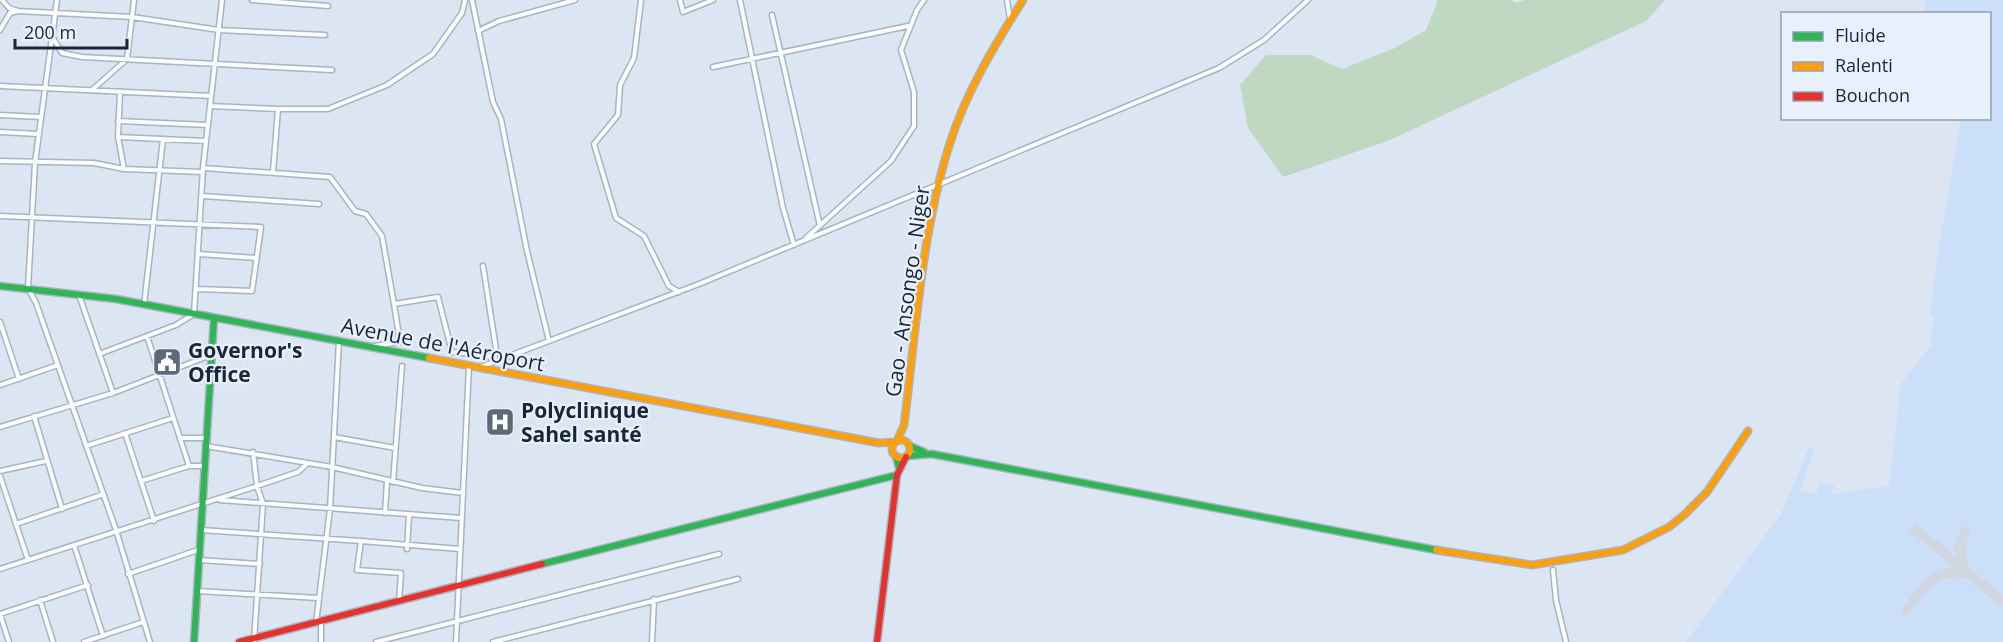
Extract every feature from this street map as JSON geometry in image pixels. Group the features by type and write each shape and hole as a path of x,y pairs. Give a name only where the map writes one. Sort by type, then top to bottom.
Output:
{"street":[{"path":"2,0 9,8 18,11 132,17 219,30 325,34"},
{"path":"57,0 53,38 43,89 35,163 28,288 33,294 101,495 116,530 150,642"},
{"path":"92,90 128,59 134,0"},
{"path":"99,354 176,325 194,314 200,254 199,224 203,196 203,170 222,0"},
{"path":"252,0 328,6"},
{"path":"210,106 328,110 387,85 434,54 462,13 465,0"},
{"path":"472,0 493,102 501,119 526,251 549,341"},
{"path":"477,31 499,21 575,0"},
{"path":"641,0 634,58 620,85 618,115 594,144 616,218 644,236 669,286 679,292"},
{"path":"680,0 684,12 713,0"},
{"path":"740,0 783,208 794,245"},
{"path":"802,242 891,161 914,126 914,92 901,50 924,0"},
{"path":"1007,0 1010,20"},
{"name":"Gao - Ansongo - Niger","path":"904,425 927,239 938,186 950,145 968,98 1023,0"},
{"path":"479,368 679,292 1219,68 1264,40 1308,0"},
{"path":"0,30 10,13 18,11"},
{"path":"772,15 820,227"},
{"path":"713,67 908,26"},
{"path":"53,38 62,52 90,58 332,70"},
{"path":"0,86 211,96"},
{"path":"120,92 118,137 124,169"},
{"path":"273,172 278,110"},
{"path":"0,115 40,117"},
{"path":"118,121 208,125"},
{"path":"0,132 38,134"},
{"path":"118,137 206,141"},
{"path":"144,306 163,139"},
{"path":"0,161 94,163 124,169 273,172 330,177 355,211 366,214 382,236 400,342 369,347"},
{"path":"203,196 319,204"},
{"path":"0,216 261,227 252,291 197,290"},
{"path":"200,254 257,258"},
{"path":"483,266 496,349 494,362"},
{"name":"Avenue de l'Aéroport","path":"0,286 79,294 194,314 879,443"},
{"path":"79,294 113,393"},
{"path":"394,304 438,297 452,352 489,356 494,362"},
{"path":"194,642 214,318"},
{"path":"0,322 19,378"},
{"path":"147,336 189,466"},
{"path":"321,642 318,598 330,508 339,341"},
{"path":"0,427 113,393 211,355"},
{"path":"0,385 58,365"},
{"path":"385,513 395,448 402,366"},
{"path":"456,642 469,366"},
{"path":"34,416 62,509"},
{"path":"86,446 173,418"},
{"path":"877,642 898,473 894,454 896,442 904,425"},
{"path":"239,642 457,588 898,473 907,456 909,444 904,425"},
{"path":"879,443 909,444 928,453 1463,555 1532,565 1623,550 1669,527 1707,492 1748,431"},
{"path":"125,433 154,521"},
{"path":"334,437 395,448"},
{"path":"180,438 332,467 390,481 463,493"},
{"path":"879,443 894,454 907,456 928,453"},
{"path":"253,452 257,486 263,504 254,640"},
{"path":"0,471 46,461"},
{"path":"0,569 116,530 154,521 218,500 298,472 308,463"},
{"path":"141,481 189,466 204,466"},
{"path":"0,476 28,560"},
{"path":"16,524 101,495"},
{"path":"218,500 462,518"},
{"path":"407,547 409,515"},
{"path":"200,530 327,538 407,547 460,549"},
{"path":"360,541 357,570 401,573 399,602"},
{"path":"74,545 103,636"},
{"path":"128,574 198,550"},
{"path":"376,642 458,619 580,591 719,554"},
{"path":"198,560 260,564"},
{"path":"1553,570 1556,600 1566,642"},
{"path":"493,642 654,598 738,579"},
{"path":"9,642 0,614 88,585"},
{"path":"198,591 318,598"},
{"path":"652,642 654,598"},
{"path":"40,600 53,642"},
{"path":"84,642 143,622"}],"shaded area":[{"path":"1926,0 2003,0 2003,642 1686,642 1781,514 1809,448 1815,449 1800,491 1816,494 1820,482 1834,485 1832,494 1889,486 1901,384 1931,345 1934,316 1930,316 1938,252 1961,120 1991,120 1991,12 1923,12"}],"green space":[{"path":"1438,0 1511,0 1516,3 1525,0 1665,0 1646,21 1390,140 1283,177 1248,128 1240,85 1266,55 1310,55 1342,69 1395,48 1426,30"}],"taxiway":[{"path":"1915,529 2003,602"},
{"path":"1965,532 1959,547 1965,570"},
{"path":"1906,611 1924,588 1938,576 1955,572 1965,574"}],"traffic: fast":[{"path":"0,286 116,299 429,358"},
{"path":"194,642 214,318"},
{"path":"910,446 924,452"},
{"path":"907,456 932,454 1436,550"},
{"path":"896,456 899,468"},
{"path":"542,564 897,475"}],"traffic: slow":[{"path":"897,441 904,425 916,320 932,214 949,146 972,89 1023,0"},
{"path":"429,358 879,443 895,442"},
{"path":"1436,550 1532,565 1623,550 1669,527 1684,515 1707,492 1748,431"},
{"path":"901,440 907,443 910,449 907,455 901,458 895,455 892,449 895,443 901,440"}],"traffic: jam":[{"path":"877,642 897,475 906,457"},
{"path":"239,642 542,564"}],"place":[{"name":"Governor's Office","path":"167,362"},
{"name":"Polyclinique Sahel santé","path":"500,422"}]}
